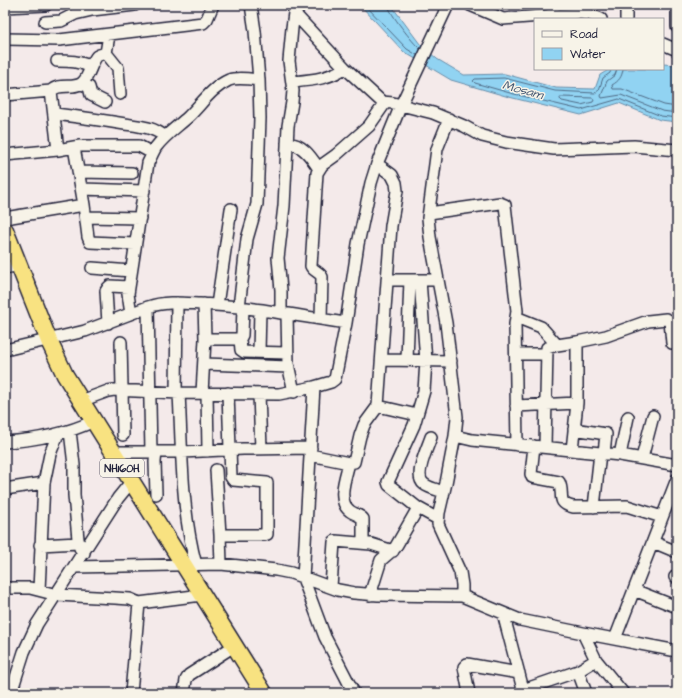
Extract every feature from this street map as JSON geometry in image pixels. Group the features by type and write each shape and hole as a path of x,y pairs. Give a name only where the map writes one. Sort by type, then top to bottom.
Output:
{"highway":[{"name":"NH160H","path":"5,230 12,266 50,341 65,375 131,482 190,565 202,595 264,693"}],"street":[{"path":"5,7 41,5 46,40"},
{"path":"44,22 61,21 88,8 135,5"},
{"path":"5,39 59,40 203,23 207,19 213,5"},
{"path":"251,5 255,31 259,80 260,118 257,204 247,239 241,307 241,350 244,352 287,353"},
{"path":"470,5 503,19 553,10 582,9 599,18"},
{"path":"626,5 626,18"},
{"path":"677,5 677,27"},
{"path":"81,401 108,391 122,390 178,393 279,394 314,387 331,382 335,379 346,323 358,244 371,183 377,164 401,105 447,8"},
{"path":"294,9 345,68 382,102 433,113 464,126 482,136 506,142 554,149 634,146 677,150"},
{"path":"294,9 289,60 292,82 292,102 287,144 284,206 278,258 287,353 294,392"},
{"path":"109,35 106,53 118,68 120,94"},
{"path":"664,44 677,50"},
{"path":"82,84 98,55 106,53"},
{"path":"57,61 74,61 91,66"},
{"path":"292,82 324,78 338,73 345,68"},
{"path":"131,314 129,287 131,271 148,163 152,153 165,137 193,112 210,94 228,81 259,80"},
{"path":"5,95 51,90 57,87 82,84 89,87 91,95 105,102"},
{"path":"51,90 58,150"},
{"path":"321,319 322,277 321,274 313,270 311,266 317,173 319,169 369,126 386,103"},
{"path":"54,114 102,119 144,127 158,131 165,137"},
{"path":"449,119 437,149 429,213 430,237 446,323 456,407 455,436 438,519 440,529 460,572 462,596"},
{"path":"287,144 293,144 305,150 319,169"},
{"path":"5,155 58,150 80,146 133,146 143,148 152,153"},
{"path":"74,147 90,242 135,244"},
{"path":"112,452 182,452 261,449 311,452 349,463 354,462 364,425 378,406 391,226 397,191 396,183 392,175 377,164"},
{"path":"79,172 132,173"},
{"path":"82,189 144,191"},
{"path":"429,213 503,203 505,205 516,298 517,444"},
{"path":"5,218 84,205"},
{"path":"217,305 230,209"},
{"path":"86,217 140,218"},
{"path":"92,268 131,271"},
{"path":"387,280 438,280"},
{"path":"407,360 415,280"},
{"path":"415,280 426,361 424,392 417,415 388,482 389,485 418,508 438,519"},
{"path":"108,323 106,291 110,286 129,287"},
{"path":"5,350 50,341 85,331 158,304 178,303 241,307 346,323"},
{"path":"178,303 178,393 190,565"},
{"path":"204,304 204,364 208,451"},
{"path":"148,307 156,494"},
{"path":"259,352 260,310"},
{"path":"516,316 541,327 557,345"},
{"path":"662,517 633,507 566,506 562,500 559,482 532,477 531,474 539,446 546,404 547,348 606,336 648,321 666,318 670,321 672,343"},
{"path":"205,339 240,339"},
{"path":"122,342 123,435"},
{"path":"572,450 577,403 577,342"},
{"path":"516,354 547,354"},
{"path":"382,360 451,361"},
{"path":"204,364 289,367"},
{"path":"314,387 303,578 325,638 354,693"},
{"path":"220,535 267,534 267,483 232,479 228,394"},
{"path":"259,394 261,449"},
{"path":"516,406 577,403"},
{"path":"378,406 417,415"},
{"path":"642,458 653,416"},
{"path":"620,455 628,417"},
{"path":"5,442 42,438 70,431 94,421"},
{"path":"574,429 606,434 594,507"},
{"path":"70,431 74,465 74,495 78,543 84,553"},
{"path":"39,590 44,483 50,454 58,434"},
{"path":"455,436 472,440 620,455 677,465"},
{"path":"431,437 422,462 420,478 424,484 444,492"},
{"path":"349,463 344,488 344,503 350,511 363,519 363,542"},
{"path":"216,470 221,564"},
{"path":"615,639 677,479"},
{"path":"11,693 24,652 38,624 118,498 131,482"},
{"path":"5,490 44,483"},
{"path":"370,595 381,560 393,551 418,508"},
{"path":"331,587 334,542 337,540 363,542 384,547 393,551"},
{"path":"652,542 677,552"},
{"path":"40,545 78,543"},
{"path":"75,567 221,564 276,570 291,573 331,587 354,593 370,595 462,596 520,620 677,651"},
{"path":"5,588 30,588 57,595 114,598 139,603 202,595"},
{"path":"634,590 677,607"},
{"path":"131,693 139,603"},
{"path":"503,613 524,692 578,671 596,660"},
{"path":"583,633 596,660 623,693"},
{"path":"184,693 186,680 189,674 234,646"},
{"path":"469,693 464,671 464,667 467,664 519,673"},
{"path":"578,671 586,693"}],"water":[{"name":"Mosam","path":"360,5 391,5 420,44 437,59 464,75 505,74 556,88 595,89 600,75 608,70 664,70 664,64 677,65 677,122 660,120 619,103 581,115 509,97 451,80 404,52"}]}
